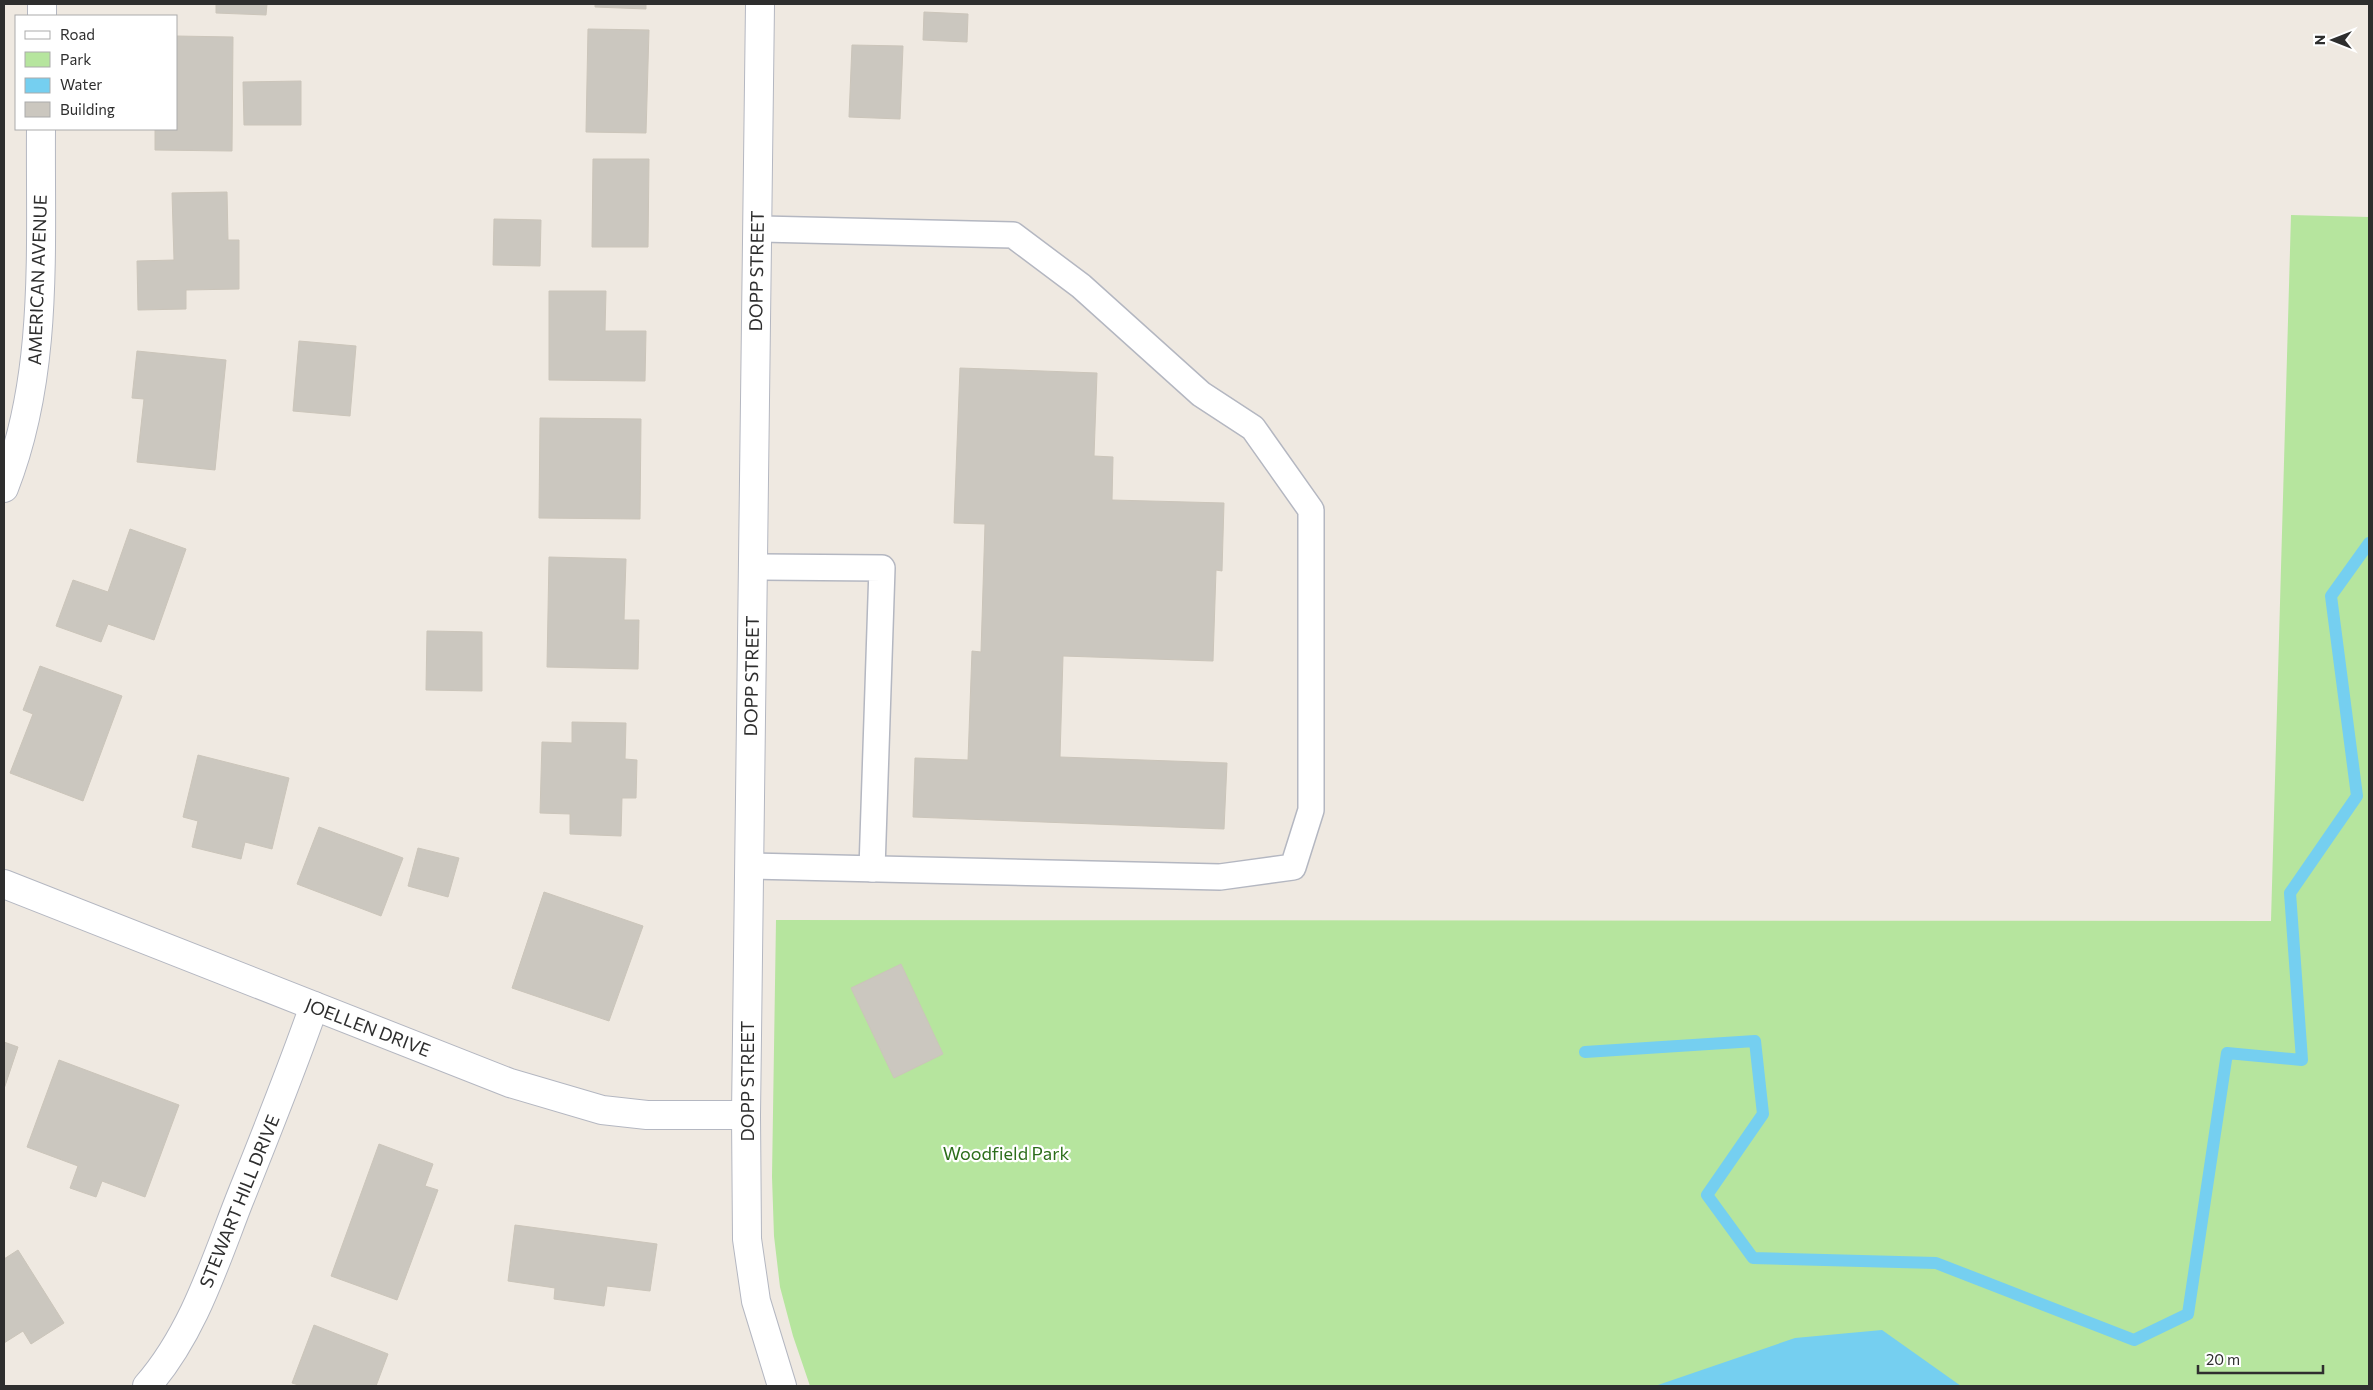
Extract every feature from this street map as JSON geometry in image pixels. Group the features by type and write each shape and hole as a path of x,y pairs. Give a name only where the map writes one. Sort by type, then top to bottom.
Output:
{"street":[{"name":"DOPP STREET","path":"760,4 746,1239 756,1300 782,1386"},
{"name":"AMERICAN AVENUE","path":"4,488 12,467 31,395 39,309 41,130"},
{"name":"JOELLEN DRIVE","path":"4,884 510,1083 602,1110 647,1115 746,1115"},
{"name":"STEWART HILL DRIVE","path":"146,1386 161,1370 193,1318 297,1055 314,1006"}],"lane":[{"path":"749,866 1220,877 1293,868 1311,810 1311,510 1253,428 1202,394 1081,286 1013,235 757,229"},
{"path":"753,567 882,568 872,869"}],"green space":[{"name":"Woodfield Park","path":"2291,215 2369,217 2369,1386 810,1386 793,1336 780,1287 774,1236 772,1177 776,920 2271,921"}],"water":[{"path":"1882,1330 1961,1386 1655,1386 1795,1338"}],"building":[{"path":"216,4 267,4 266,15 216,13"},
{"path":"595,4 646,4 646,9 595,7"},
{"path":"924,12 968,14 967,42 923,40"},
{"path":"588,29 649,30 646,133 586,132"},
{"path":"178,36 233,37 232,151 155,150 155,130 178,130"},
{"path":"852,45 903,46 900,119 849,117"},
{"path":"301,81 301,125 244,125 243,82"},
{"path":"593,159 649,159 648,247 592,247"},
{"path":"227,192 228,240 239,240 239,289 186,290 186,309 138,310 137,261 174,260 172,193"},
{"path":"494,219 541,220 540,266 493,265"},
{"path":"549,291 606,291 605,331 646,331 645,381 549,380"},
{"path":"299,341 356,346 350,416 293,411"},
{"path":"137,351 226,360 215,470 137,462 144,399 132,398"},
{"path":"960,368 1097,373 1094,456 1113,457 1112,500 1224,503 1222,571 1216,570 1213,661 1063,656 1060,757 1227,763 1224,829 913,817 915,758 968,760 972,651 981,652 985,524 954,523"},
{"path":"540,418 641,419 640,519 539,518"},
{"path":"130,529 186,549 154,640 108,624 101,642 56,626 73,580 108,592"},
{"path":"549,557 626,559 624,620 639,620 638,669 547,667"},
{"path":"427,631 482,632 482,691 426,690"},
{"path":"40,666 122,696 83,801 10,773 33,714 23,710"},
{"path":"572,722 626,723 625,759 637,760 636,798 622,798 621,836 570,834 570,814 540,813 542,742 572,743"},
{"path":"198,755 289,778 272,849 245,842 241,859 192,847 198,821 183,817"},
{"path":"319,827 403,858 381,916 297,884"},
{"path":"418,848 459,858 448,897 408,886"},
{"path":"544,892 643,926 609,1021 512,988"},
{"path":"901,964 943,1054 894,1078 851,988"},
{"path":"4,1042 18,1047 4,1089"},
{"path":"59,1060 179,1105 145,1197 102,1181 96,1197 70,1188 78,1166 27,1147"},
{"path":"379,1144 433,1164 425,1186 438,1190 397,1300 331,1276"},
{"path":"515,1225 657,1244 650,1291 607,1286 604,1306 554,1299 555,1288 508,1281"},
{"path":"18,1250 64,1323 31,1344 23,1331 4,1343 4,1259"},
{"path":"314,1325 388,1354 376,1386 302,1386 292,1383"}],"waterway":[{"path":"1585,1052 1755,1041 1763,1114 1707,1195 1753,1258 1936,1263 2134,1340 2188,1314 2227,1053 2302,1060 2290,893 2357,796 2331,596 2369,543"}]}
